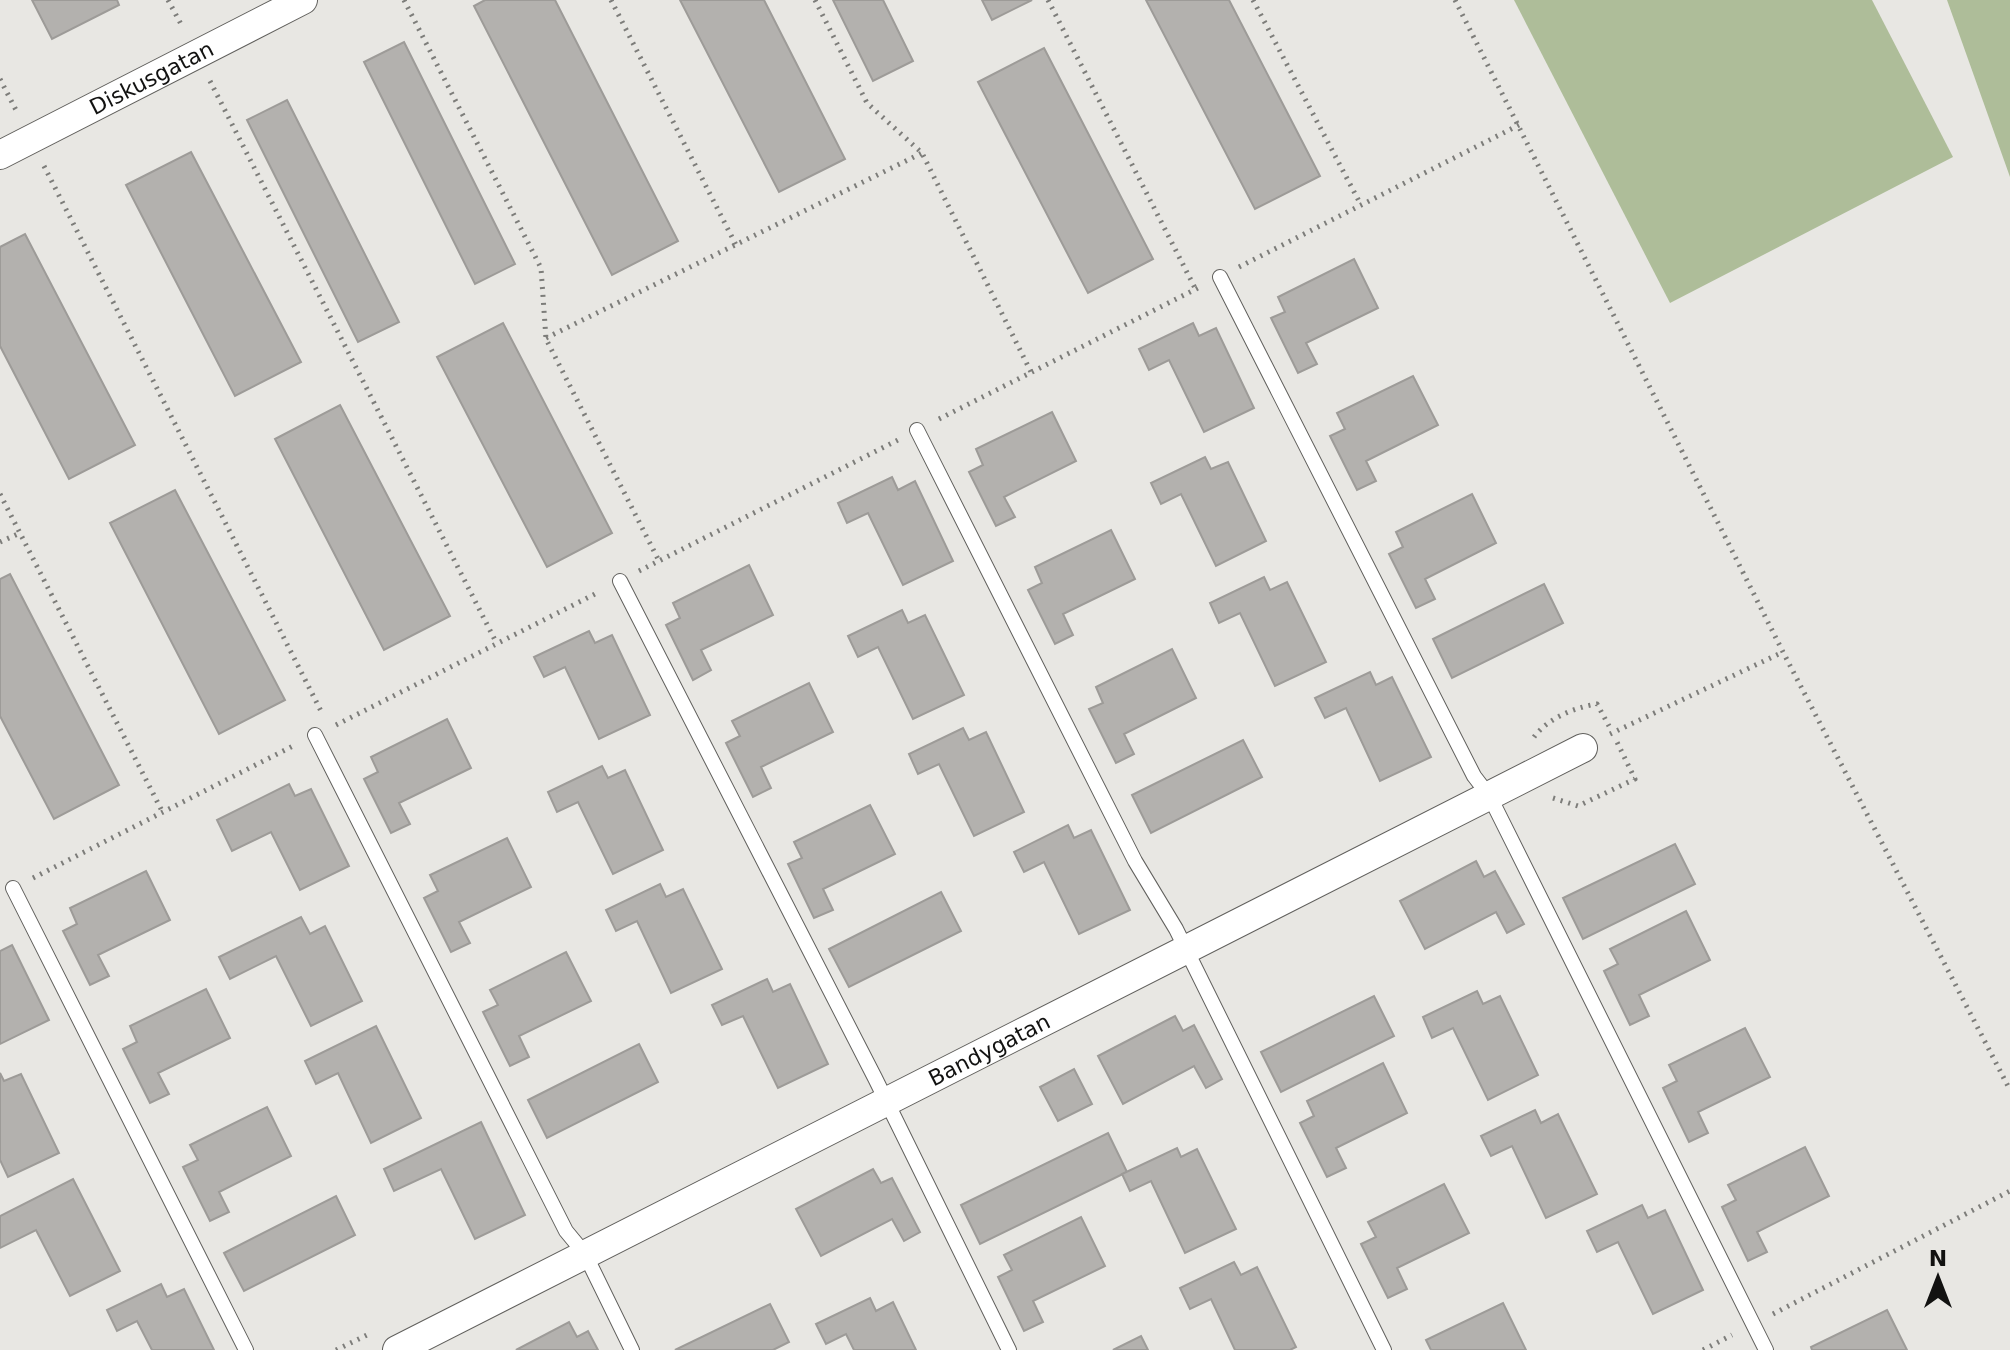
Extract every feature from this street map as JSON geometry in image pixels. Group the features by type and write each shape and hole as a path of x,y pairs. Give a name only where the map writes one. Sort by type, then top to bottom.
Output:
{"street":[{"name":"Diskusgatan","path":"0,155 303,0"},
{"name":"Bandygatan","path":"397,1350 1583,748"}],"lane":[{"path":"1220,277 1474,776 1490,797 1766,1350"},
{"path":"917,430 1135,861 1186,950 1384,1350"},
{"path":"620,581 1009,1350"},
{"path":"315,735 566,1231 585,1254 632,1350"},
{"path":"13,888 246,1350"}],"path":[{"path":"168,0 497,644"},
{"path":"404,0 541,268 546,339 659,561"},
{"path":"611,0 736,245"},
{"path":"815,0 867,103 922,153 1031,372"},
{"path":"1048,0 1195,289"},
{"path":"1253,0 1361,205"},
{"path":"1455,0 1783,652 2010,1090"},
{"path":"0,79 330,728"},
{"path":"13,888 1519,125"},
{"path":"546,339 922,153"},
{"path":"0,494 163,813"},
{"path":"0,542 20,533"},
{"path":"1583,748 1783,652"},
{"path":"1703,1350 2010,1191"}],"green space":[{"path":"1514,0 1872,0 1953,157 1670,303"},
{"path":"1947,0 2010,0 2010,177"}],"building":[{"path":"32,0 117,0 119,5 52,39"},
{"path":"485,0 555,0 678,241 612,275 474,6"},
{"path":"680,0 764,0 845,159 779,192"},
{"path":"833,0 883,0 913,61 873,81"},
{"path":"982,0 1032,0 992,20"},
{"path":"1146,0 1229,0 1320,176 1255,209"},
{"path":"404,42 515,264 475,284 364,62"},
{"path":"1044,48 1153,259 1088,293 978,82"},
{"path":"287,100 399,322 358,342 247,120"},
{"path":"191,152 301,362 235,396 126,185"},
{"path":"25,234 135,445 69,479 0,346 0,247"},
{"path":"1354,259 1378,308 1306,343 1317,364 1298,373 1271,318 1285,312 1278,297"},
{"path":"503,323 612,533 547,567 437,357"},
{"path":"1193,323 1199,336 1216,328 1254,408 1204,432 1169,360 1149,370 1139,349"},
{"path":"1413,376 1438,425 1366,461 1376,481 1357,490 1330,436 1345,429 1337,413"},
{"path":"340,405 450,616 384,650 275,439"},
{"path":"1052,412 1076,461 1004,497 1015,517 996,526 969,472 983,465 976,449"},
{"path":"1205,457 1211,469 1228,462 1266,541 1216,566 1181,494 1161,504 1151,483"},
{"path":"892,477 898,490 915,481 953,561 903,585 868,513 847,523 838,503"},
{"path":"175,490 285,700 219,734 110,523"},
{"path":"1472,494 1496,543 1425,579 1435,599 1416,608 1389,554 1403,547 1396,532"},
{"path":"1111,530 1135,579 1063,614 1073,635 1055,644 1028,590 1042,583 1035,567"},
{"path":"749,565 773,615 701,650 711,670 693,680 666,625 680,618 673,603"},
{"path":"10,574 119,785 54,819 0,716 0,579"},
{"path":"1264,577 1270,590 1287,582 1326,662 1275,686 1240,613 1219,623 1210,603"},
{"path":"1544,584 1563,623 1452,678 1433,639"},
{"path":"902,610 908,623 925,615 964,695 913,719 878,647 858,657 848,636"},
{"path":"589,631 595,643 612,635 650,715 599,739 565,667 544,677 534,657"},
{"path":"1172,649 1196,698 1124,734 1134,754 1116,763 1089,709 1103,703 1096,687"},
{"path":"1370,672 1376,685 1392,677 1431,757 1380,781 1346,708 1325,718 1315,698"},
{"path":"809,683 833,732 761,767 771,788 753,797 726,743 740,736 732,721"},
{"path":"447,719 471,768 399,803 410,824 391,833 364,779 378,772 371,757"},
{"path":"963,728 969,740 986,732 1024,812 974,836 939,764 918,774 909,754"},
{"path":"1243,740 1262,777 1151,833 1132,795"},
{"path":"602,766 608,778 625,770 663,850 613,874 578,802 557,812 548,792"},
{"path":"289,784 295,796 311,789 349,866 300,890 271,832 232,851 217,820"},
{"path":"870,805 895,854 823,889 833,910 814,918 788,864 802,858 794,842"},
{"path":"1068,825 1074,838 1091,830 1130,910 1079,934 1044,862 1024,872 1014,852"},
{"path":"507,838 531,887 459,922 470,943 451,952 424,898 438,891 430,875"},
{"path":"1675,844 1695,884 1583,939 1563,898"},
{"path":"1476,861 1484,877 1495,871 1524,924 1507,933 1496,912 1425,949 1400,901"},
{"path":"146,871 170,920 98,955 109,976 90,985 63,931 77,924 70,908"},
{"path":"660,884 666,897 683,889 722,969 671,993 637,921 616,931 606,910"},
{"path":"941,892 961,931 849,987 829,949"},
{"path":"1686,911 1710,960 1639,995 1649,1016 1630,1025 1604,971 1618,964 1610,949"},
{"path":"301,917 310,934 325,926 362,1001 311,1026 276,956 230,979 219,957"},
{"path":"12,945 49,1020 0,1044 0,951"},
{"path":"566,952 591,1001 519,1036 529,1057 510,1066 483,1012 498,1005 490,990"},
{"path":"767,979 773,992 790,984 828,1064 778,1088 743,1016 722,1025 712,1005"},
{"path":"206,989 230,1038 158,1073 169,1094 150,1103 123,1049 137,1042 130,1026"},
{"path":"1477,991 1483,1004 1500,996 1538,1075 1488,1100 1453,1028 1432,1038 1423,1017"},
{"path":"1374,996 1394,1036 1281,1092 1261,1052"},
{"path":"1175,1016 1183,1031 1194,1025 1222,1079 1206,1088 1194,1066 1123,1104 1098,1056"},
{"path":"376,1026 421,1118 371,1143 338,1073 316,1084 305,1061"},
{"path":"1745,1028 1770,1077 1698,1112 1708,1133 1689,1142 1663,1088 1677,1081 1669,1065"},
{"path":"639,1044 658,1082 547,1138 528,1100"},
{"path":"1383,1063 1407,1113 1336,1148 1346,1168 1327,1177 1300,1123 1314,1116 1307,1101"},
{"path":"1074,1069 1092,1104 1058,1121 1040,1087"},
{"path":"0,1073 4,1081 21,1074 59,1153 8,1177 0,1160"},
{"path":"267,1107 291,1156 219,1192 229,1212 210,1221 183,1167 198,1160 190,1145"},
{"path":"1535,1110 1541,1123 1558,1114 1597,1194 1546,1218 1512,1146 1491,1156 1481,1136"},
{"path":"481,1122 525,1215 475,1239 441,1169 394,1191 384,1169"},
{"path":"1108,1133 1127,1172 980,1244 961,1205"},
{"path":"1805,1147 1829,1196 1757,1232 1767,1252 1748,1261 1722,1207 1736,1200 1728,1185"},
{"path":"1177,1148 1181,1157 1197,1149 1236,1229 1185,1253 1151,1181 1130,1191 1122,1174"},
{"path":"873,1169 881,1183 892,1178 920,1232 904,1241 892,1219 821,1256 796,1209"},
{"path":"73,1179 120,1271 70,1296 36,1230 0,1248 0,1216"},
{"path":"1444,1184 1469,1233 1397,1268 1407,1289 1388,1298 1361,1244 1376,1237 1368,1222"},
{"path":"336,1196 355,1235 244,1291 224,1253"},
{"path":"1642,1205 1648,1218 1665,1210 1703,1290 1653,1314 1618,1242 1597,1252 1587,1231"},
{"path":"1081,1217 1105,1266 1033,1301 1043,1322 1024,1331 998,1277 1012,1270 1004,1255"},
{"path":"1234,1262 1241,1275 1257,1267 1296,1347 1290,1350 1235,1350 1211,1299 1190,1309 1180,1288"},
{"path":"161,1284 167,1297 184,1289 214,1350 152,1350 137,1321 117,1331 107,1310"},
{"path":"870,1298 876,1311 893,1302 916,1350 854,1350 846,1334 826,1344 816,1324"},
{"path":"1503,1303 1526,1350 1431,1350 1426,1340"},
{"path":"770,1304 789,1342 773,1350 675,1350"},
{"path":"1887,1310 1907,1350 1812,1350 1811,1347"},
{"path":"569,1322 577,1337 588,1331 598,1350 516,1350"},
{"path":"1141,1336 1148,1350 1113,1350"}]}
